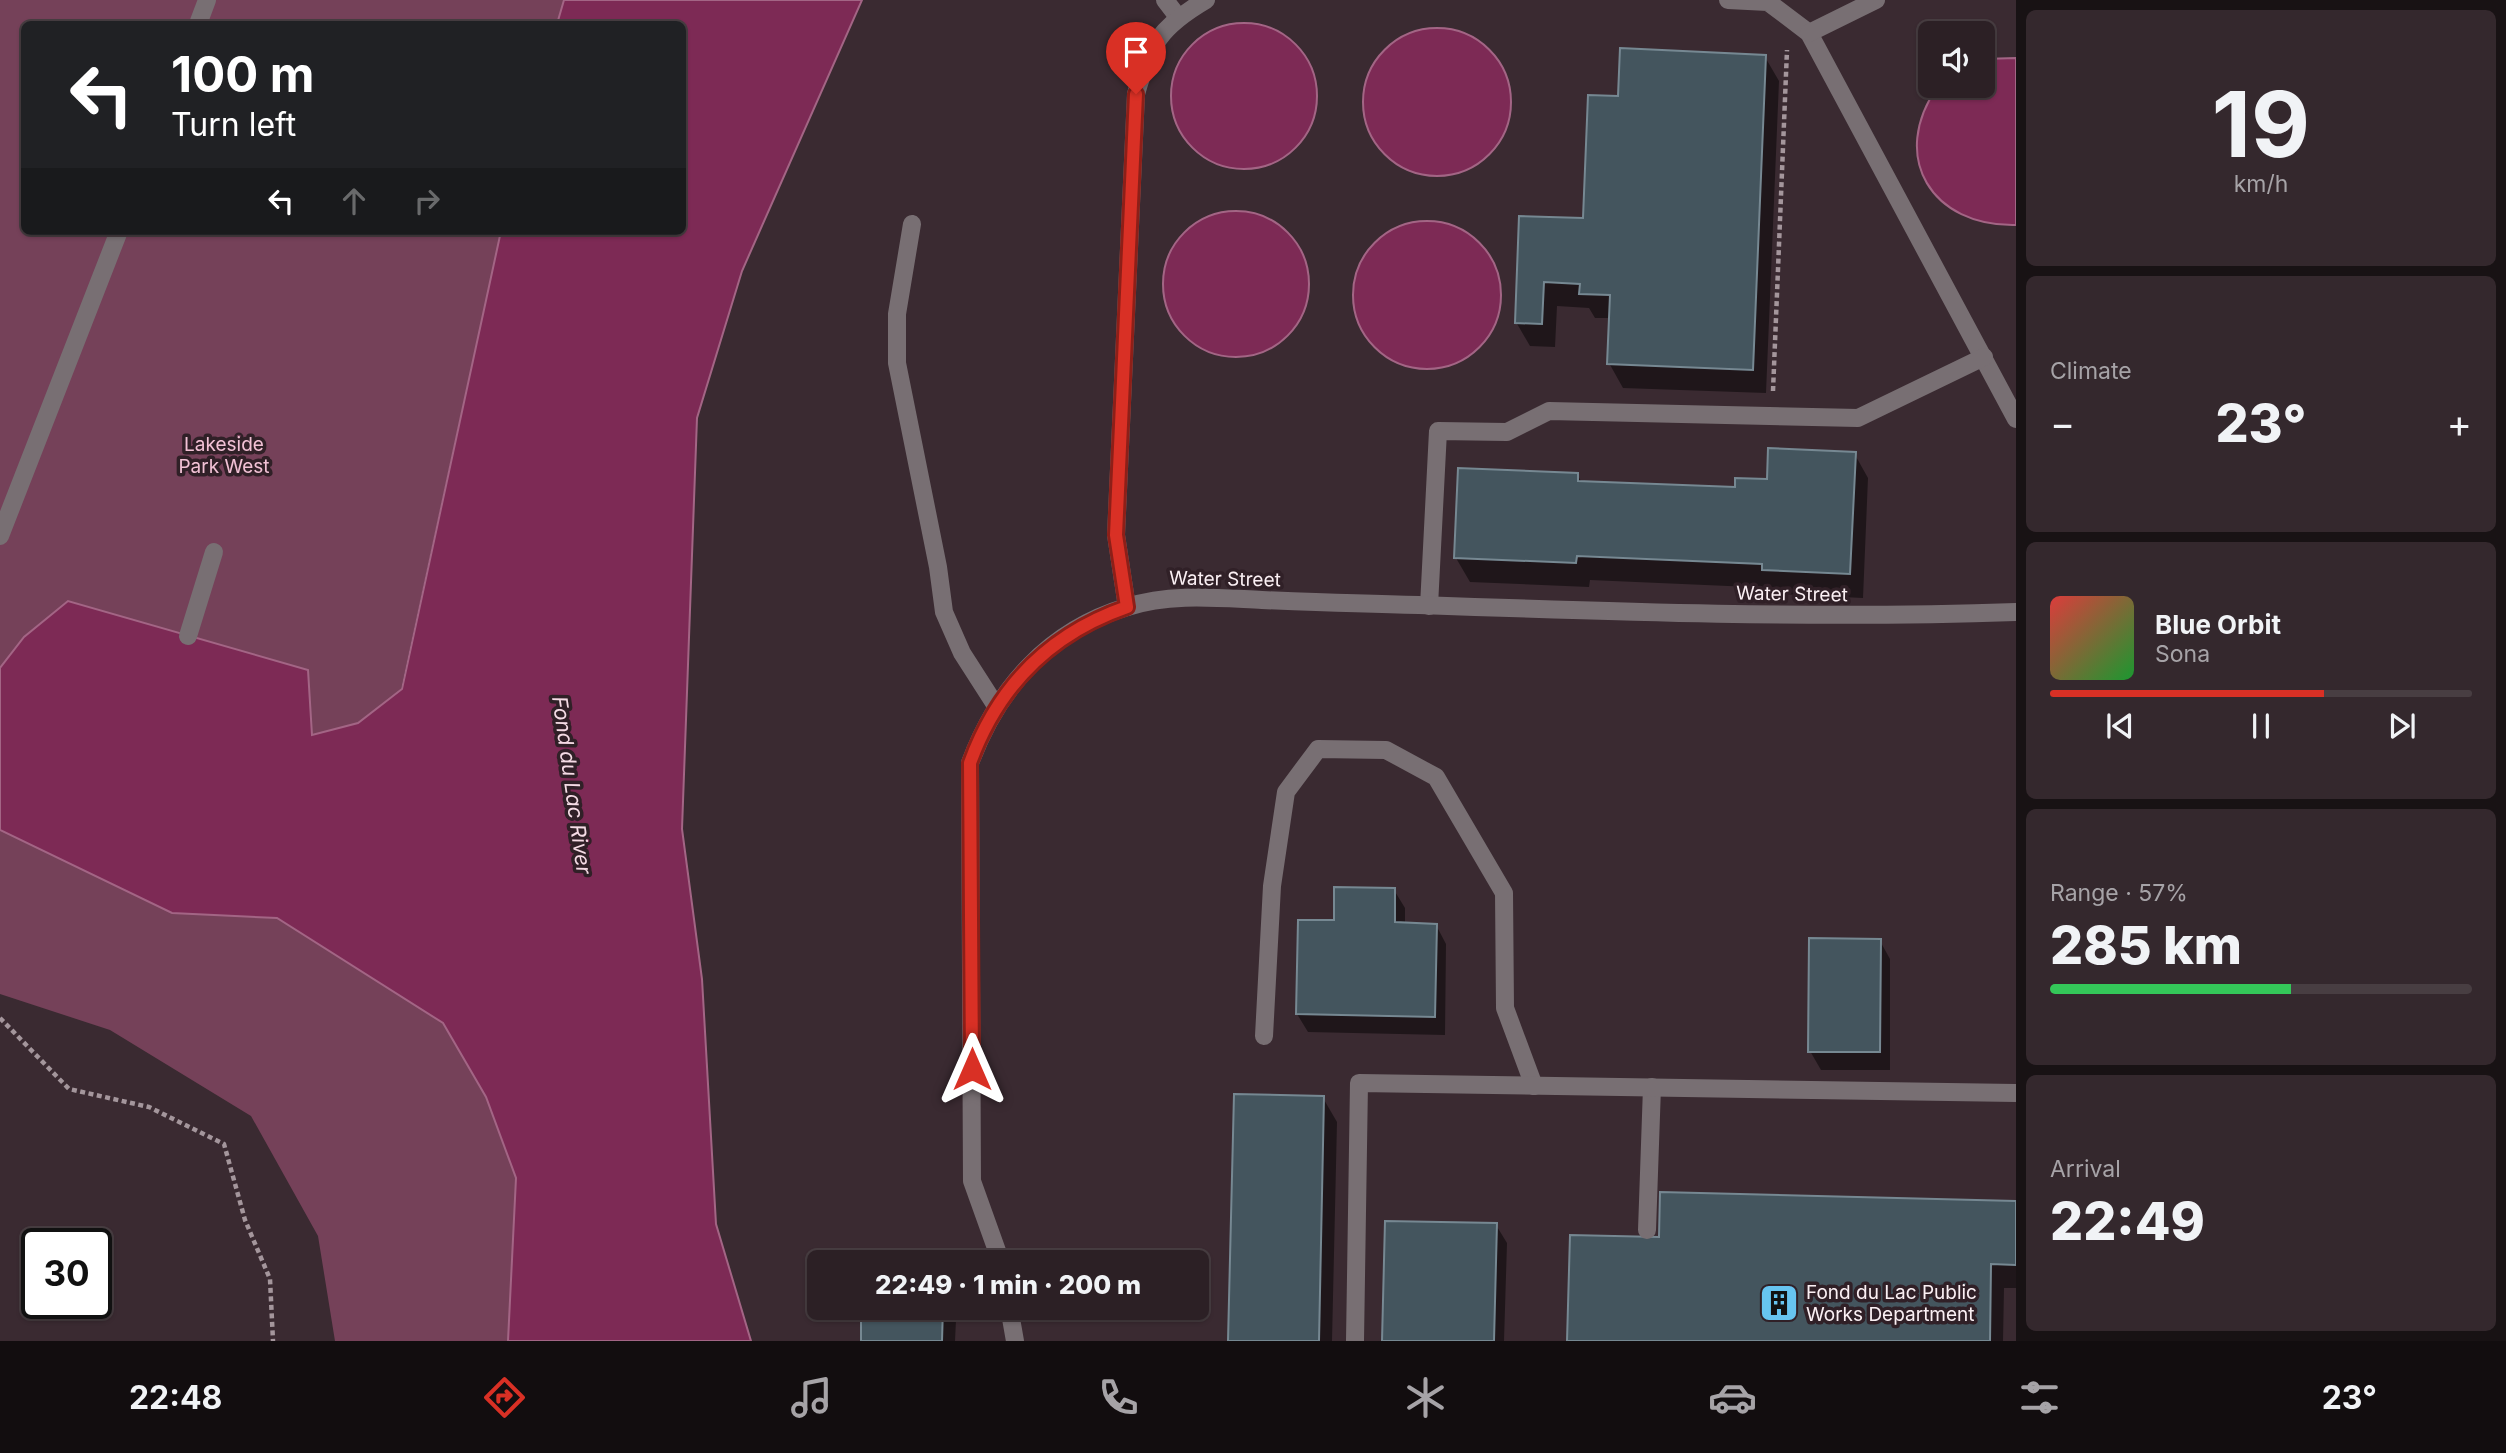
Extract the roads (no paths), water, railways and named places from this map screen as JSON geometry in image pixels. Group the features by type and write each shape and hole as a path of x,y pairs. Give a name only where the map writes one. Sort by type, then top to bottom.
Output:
{"street":[{"path":"199,21 207,0"},
{"path":"1165,0 1178,17"},
{"path":"1127,607 1116,535 1136,94 1147,54 1178,17 1206,0"},
{"path":"1728,0 1768,1 1809,33 2016,419"},
{"path":"1809,33 1876,0"},
{"path":"912,224 897,314 897,363 938,567 944,612 962,653 996,706"},
{"path":"0,536 117,235"},
{"path":"1429,606 1438,431 1507,432 1549,411 1858,418 1984,357"},
{"path":"188,636 214,552"},
{"name":"Water Street","path":"997,1250 972,1181 970,763 996,706 1021,673 1044,651 1088,622 1127,607 1189,598 1872,617 2016,612"},
{"path":"1264,1036 1272,886 1286,792 1318,749 1386,750 1436,777 1504,893 1505,1008 1534,1086"},
{"path":"1355,1341 1359,1083 2016,1093"},
{"path":"1647,1230 1651,1087"},
{"path":"1011,1320 1015,1341"}],"water":[{"name":"Fond du Lac River","path":"564,0 862,0 742,271 697,418 682,829 702,979 716,1224 751,1341 508,1341 516,1178 486,1097 443,1023 277,918 172,913 0,830 0,668 24,637 68,601 308,670 312,735 358,723 402,689 500,235 686,235 686,21 558,21"},
{"path":"1244,23 1272,29 1295,45 1311,68 1317,96 1311,124 1295,147 1272,163 1244,169 1216,163 1193,147 1177,124 1171,96 1177,68 1193,45 1216,29"},
{"path":"1437,28 1465,33 1490,49 1506,74 1511,102 1506,130 1490,155 1465,171 1437,176 1409,171 1384,155 1368,130 1363,102 1368,74 1384,49 1409,33"},
{"path":"2016,58 2016,225 1986,223 1961,214 1941,201 1927,183 1919,162 1917,138 1924,112 1932,98 1995,98 1995,59"},
{"path":"1236,211 1264,216 1288,232 1304,256 1309,284 1304,312 1288,336 1264,352 1236,357 1208,352 1184,336 1168,312 1163,284 1168,256 1184,232 1208,216"},
{"path":"1427,221 1455,227 1479,243 1495,267 1501,295 1495,323 1479,347 1455,363 1427,369 1399,363 1375,347 1359,323 1353,295 1359,267 1375,243 1399,227"}],"place":[{"name":"Fond du Lac Public Works Department","path":"1779,1303"}],"park label":[{"name":"Lakeside Park West","path":"224,455"}]}
